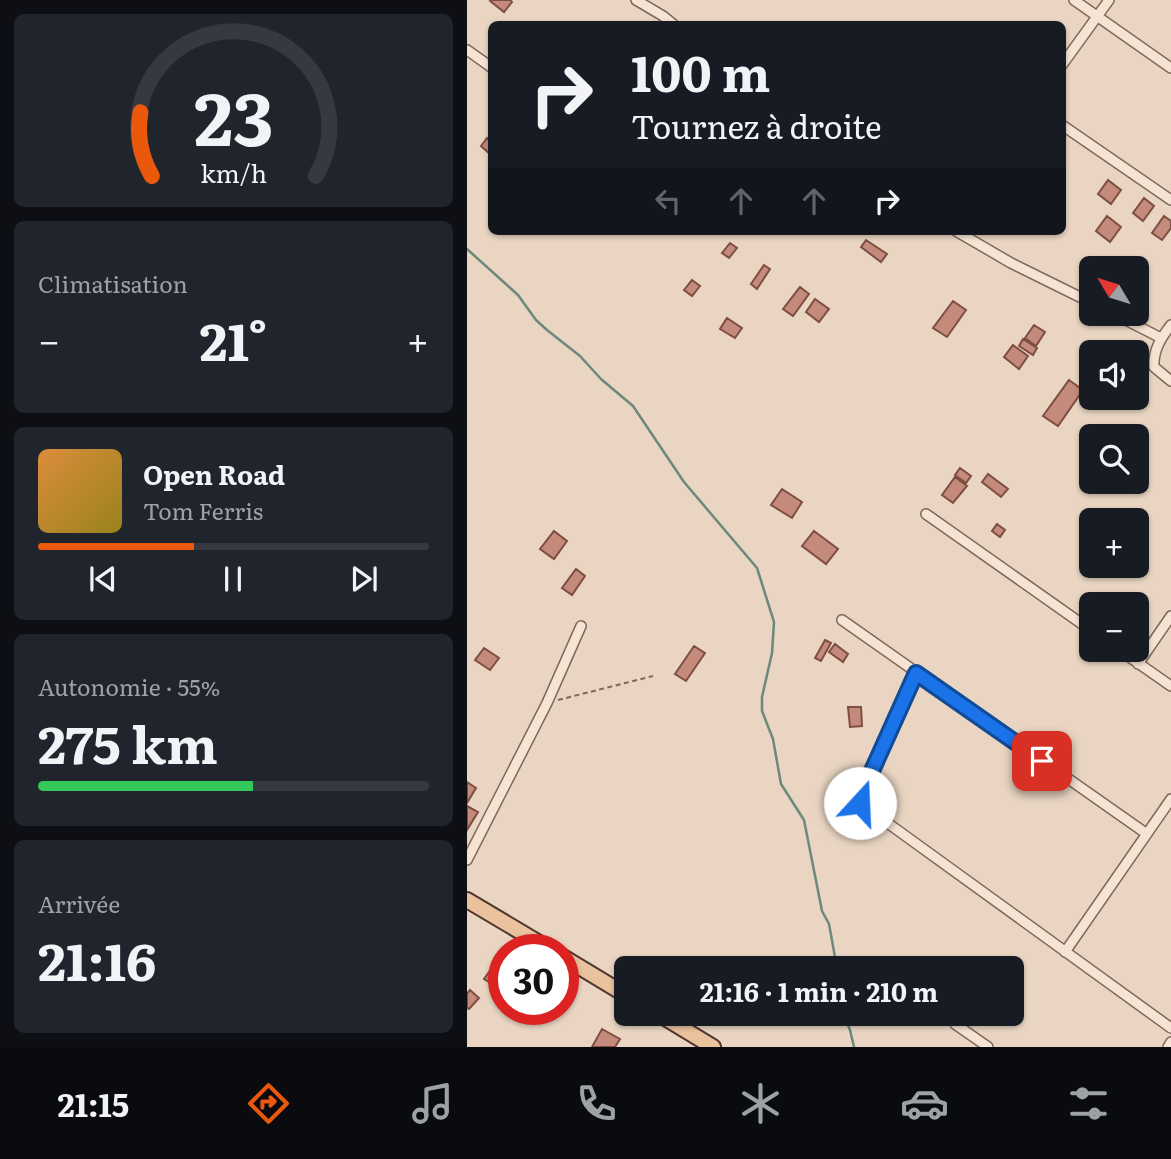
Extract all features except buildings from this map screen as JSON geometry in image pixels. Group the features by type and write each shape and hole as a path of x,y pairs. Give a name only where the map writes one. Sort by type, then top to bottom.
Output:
{"main road":[{"path":"467,900 524,934"},
{"path":"579,967 614,988"},
{"path":"678,1026 713,1047"}],"street":[{"path":"636,0 669,21"},
{"path":"1074,0 1171,68"},
{"path":"1066,60 1109,0"},
{"path":"467,50 488,65"},
{"path":"1066,128 1171,200"},
{"path":"963,235 1079,296"},
{"path":"1171,325 1153,354 1154,367 1171,380"},
{"path":"1137,326 1161,338"},
{"path":"926,514 1079,622"},
{"path":"1138,664 1171,616"},
{"path":"842,620 1147,834"},
{"path":"467,860 547,703 581,626"},
{"path":"1135,662 1171,686"},
{"path":"916,673 871,773 858,793 858,801 1171,1028"},
{"path":"1065,953 1171,799"},
{"path":"958,1026 988,1047"},
{"path":"1168,1047 1171,1042"}],"path":[{"path":"547,703 653,676"}],"waterway":[{"path":"467,249 518,295 536,320 580,356 601,379 633,406 684,482 757,568 774,622 772,653 762,697 762,711 773,739 781,784 804,820 822,911 829,924 835,956"},
{"path":"848,1026 854,1047"}],"route":[{"path":"860,803 858,793 871,773 916,673 1042,761"}]}
